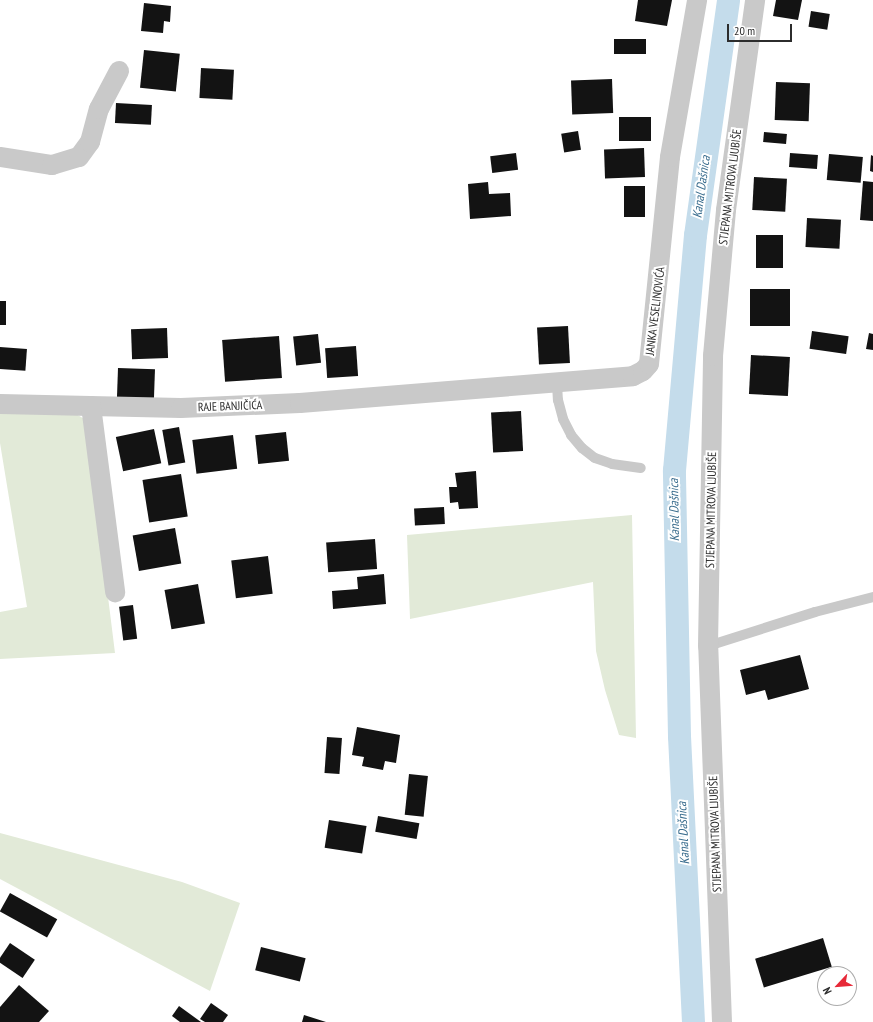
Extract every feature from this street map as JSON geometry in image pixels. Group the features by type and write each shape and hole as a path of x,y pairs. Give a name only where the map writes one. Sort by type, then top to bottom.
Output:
{"street":[{"name":"JANKA VESELINOVIĆA","path":"370,398 633,376 643,371 649,364 670,157 698,0"},
{"name":"STJEPANA MITROVA LJUBIŠE","path":"722,1022 708,646 713,356 726,210 755,0"},
{"path":"0,157 52,165 79,157 90,142 99,109 118,71"},
{"name":"RAJE BANJIČIĆA","path":"0,404 181,408 370,398"},
{"path":"90,406 115,592"}],"lane":[{"path":"557,383 558,400 563,419 571,435 582,448 595,458 612,464 641,468"},
{"path":"708,646 815,612 873,598"}],"green space":[{"path":"0,404 71,411 86,420 115,653 0,659 0,612 27,607 0,443"},
{"path":"632,515 636,738 619,735 605,690 596,651 593,582 410,619 407,535"},
{"path":"0,833 182,882 240,903 210,991 0,879"}],"building":[{"path":"638,0 672,0 667,26 635,21"},
{"path":"776,0 802,0 798,20 773,16"},
{"path":"144,3 171,6 170,22 164,21 163,33 141,31"},
{"path":"811,11 830,14 827,30 808,27"},
{"path":"614,39 646,39 646,54 614,54"},
{"path":"144,50 180,54 176,92 140,88"},
{"path":"201,68 234,70 232,100 199,98"},
{"path":"612,79 613,113 572,114 571,80"},
{"path":"776,82 810,83 809,121 775,120"},
{"path":"116,103 152,105 151,125 115,123"},
{"path":"619,117 651,117 651,141 619,141"},
{"path":"578,131 581,150 564,152 561,134"},
{"path":"764,132 787,134 786,144 763,142"},
{"path":"644,148 645,177 605,178 604,149"},
{"path":"516,153 518,170 492,173 490,156"},
{"path":"790,153 818,155 817,169 789,167"},
{"path":"829,154 863,157 861,183 827,180"},
{"path":"871,155 873,156 873,172 870,171"},
{"path":"754,177 787,179 785,212 752,210"},
{"path":"863,181 873,182 873,221 860,220"},
{"path":"488,182 489,194 510,193 511,216 470,219 468,184"},
{"path":"624,186 645,186 645,217 624,217"},
{"path":"807,218 841,220 839,249 805,247"},
{"path":"756,235 783,235 783,268 756,268"},
{"path":"750,289 790,289 790,326 750,326"},
{"path":"0,301 6,301 6,325 0,325"},
{"path":"568,326 570,363 539,365 537,328"},
{"path":"167,328 168,358 132,359 131,329"},
{"path":"812,331 849,336 846,354 809,349"},
{"path":"869,333 873,334 873,350 866,349"},
{"path":"318,334 321,363 296,365 293,337"},
{"path":"279,336 282,378 225,382 222,340"},
{"path":"356,346 358,376 327,378 325,348"},
{"path":"0,347 27,349 25,371 0,369"},
{"path":"751,355 790,357 788,396 749,394"},
{"path":"118,368 155,369 154,401 117,400"},
{"path":"521,411 523,451 493,453 491,413"},
{"path":"179,427 185,462 169,465 162,430"},
{"path":"154,429 161,463 123,471 116,437"},
{"path":"286,432 289,461 258,464 255,435"},
{"path":"233,435 237,469 196,474 192,440"},
{"path":"476,471 478,508 459,509 458,502 450,503 449,487 457,487 455,473"},
{"path":"181,474 188,516 149,523 142,480"},
{"path":"444,507 445,524 415,526 414,509"},
{"path":"175,528 181,563 139,571 133,535"},
{"path":"375,539 377,569 328,572 326,542"},
{"path":"268,556 273,594 236,598 231,561"},
{"path":"384,574 386,604 333,609 332,591 358,589 357,577"},
{"path":"198,584 205,623 171,629 165,590"},
{"path":"133,605 137,639 123,640 119,607"},
{"path":"800,655 809,689 768,700 765,690 746,695 740,670"},
{"path":"357,727 400,735 396,763 385,761 383,770 362,766 364,757 352,755"},
{"path":"327,737 342,738 339,774 324,773"},
{"path":"409,774 428,776 424,817 405,815"},
{"path":"378,816 419,823 417,839 375,832"},
{"path":"329,820 367,826 362,854 325,848"},
{"path":"10,893 57,919 47,938 0,911"},
{"path":"823,938 832,966 817,966 817,971 764,987 755,959"},
{"path":"10,943 35,960 23,978 0,963 0,958"},
{"path":"261,947 306,958 300,981 255,970"},
{"path":"19,985 49,1011 39,1022 0,1022 0,1007"},
{"path":"211,1003 228,1015 223,1022 205,1022 200,1019"},
{"path":"179,1006 201,1022 180,1022 172,1016"},
{"path":"304,1015 326,1022 302,1022"}],"waterway":[{"name":"Kanal Dašnica","path":"693,1022 679,736 674,470 695,235 728,0"}]}
